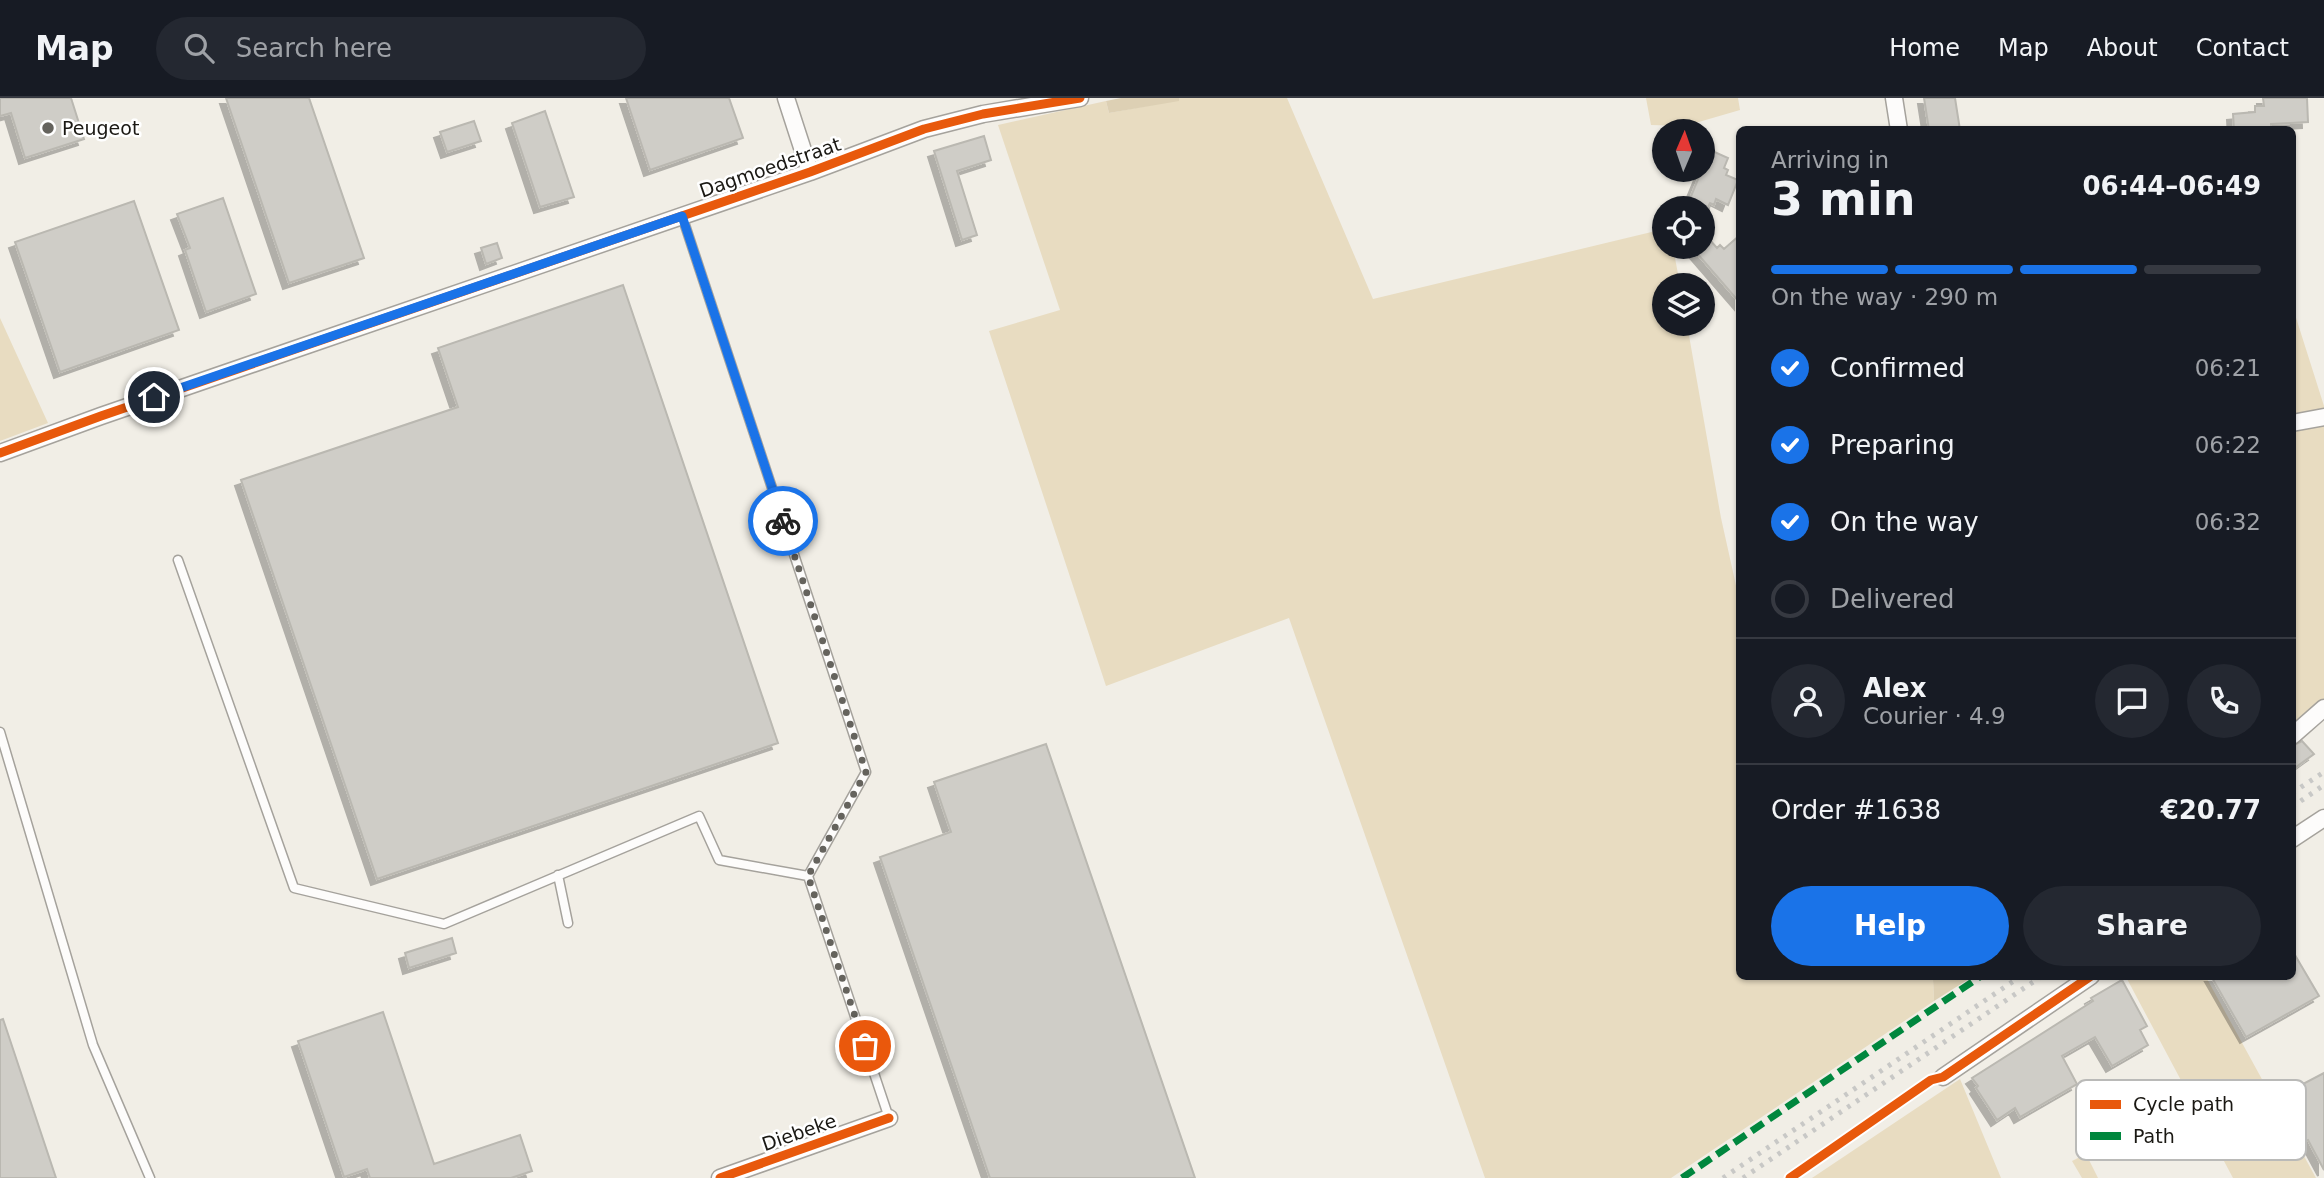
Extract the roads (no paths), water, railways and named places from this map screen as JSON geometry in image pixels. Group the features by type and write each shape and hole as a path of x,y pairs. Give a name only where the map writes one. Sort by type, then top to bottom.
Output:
{"street":[{"path":"786,98 810,173"},
{"name":"Dagmoedstraat","path":"0,453 810,173 924,129 984,114 1080,98"},
{"path":"1894,98 1898,126"},
{"path":"2296,422 2324,417"},
{"path":"2296,732 2324,708"},
{"path":"2296,836 2324,818"},
{"path":"1943,1077 2085,980"},
{"name":"Diebeke","path":"720,1178 889,1118"}],"lane":[{"path":"682,216 866,772 808,876 889,1118"},
{"path":"178,560 294,888 444,924 699,816 719,860 808,876"},
{"path":"0,732 93,1045 150,1178"},
{"path":"558,875 568,923"}],"railway":[{"path":"2296,790 2324,772"},
{"path":"2296,804 2324,785"},
{"path":"1723,1178 2015,980"},
{"path":"1743,1178 2036,980"}],"place":[{"name":"Peugeot","path":"48,128"}]}
